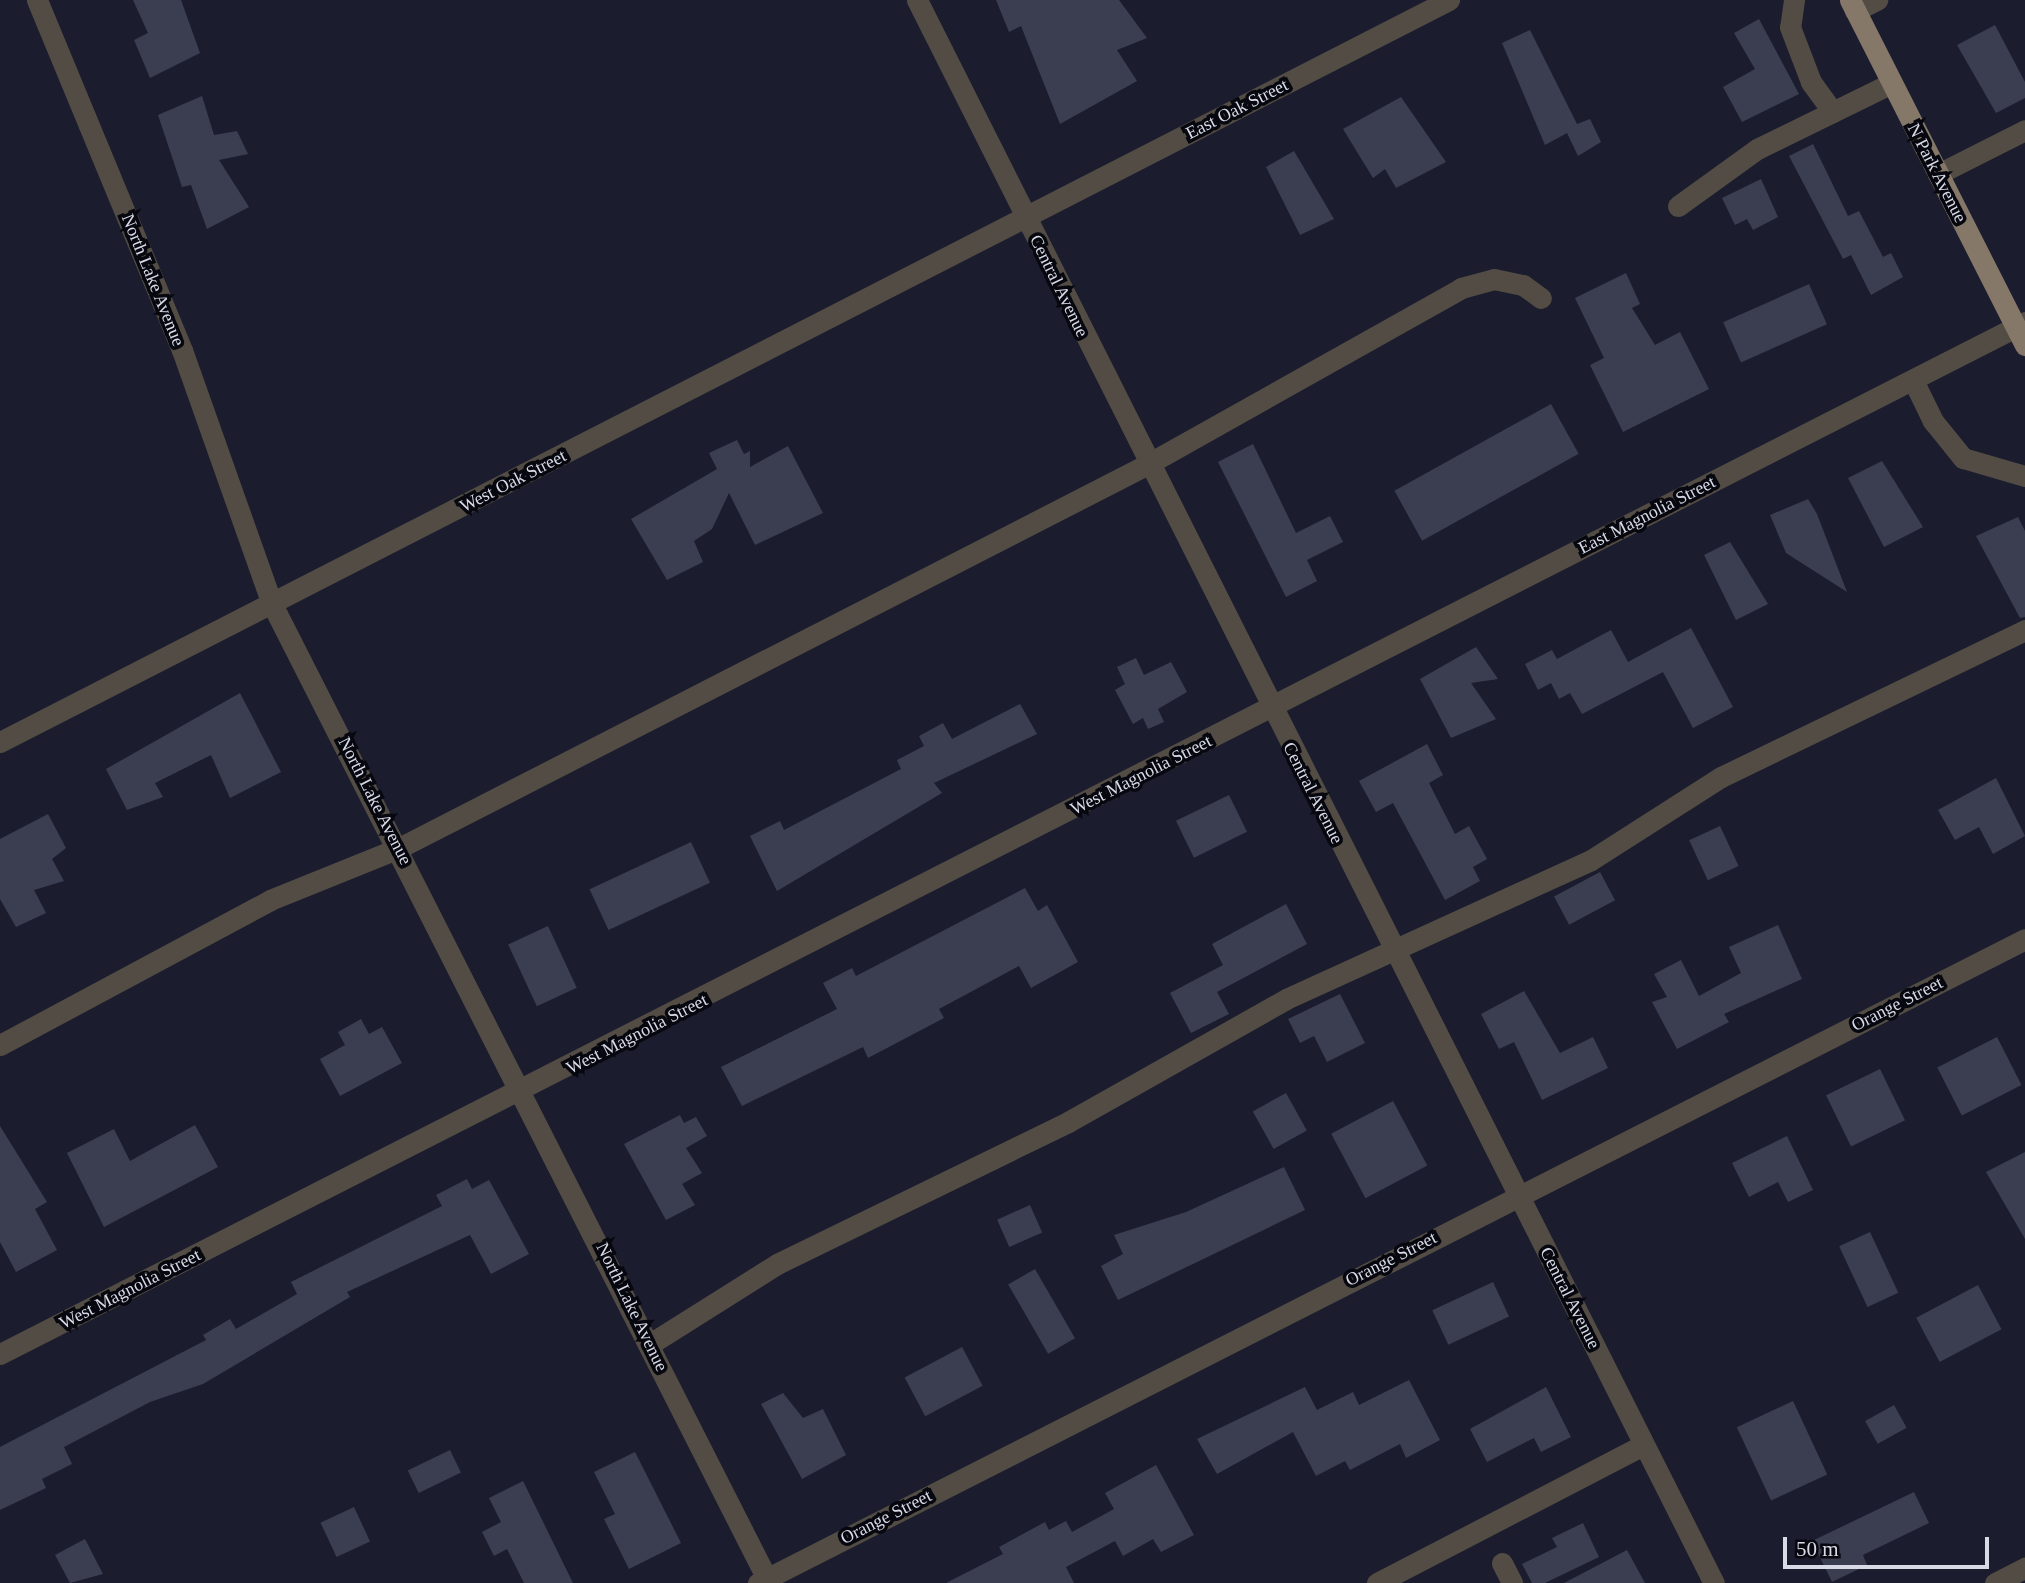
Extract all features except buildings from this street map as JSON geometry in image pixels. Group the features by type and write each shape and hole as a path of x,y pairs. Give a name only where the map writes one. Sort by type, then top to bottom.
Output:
{"main road":[{"name":"N Park Avenue","path":"1852,5 2022,331"}],"street":[{"name":"North Lake Avenue","path":"37,0 182,350 272,604 525,1091 764,1582"},
{"name":"Central Avenue","path":"918,0 1147,464 1714,1583"},
{"name":"East Oak Street","path":"1025,218 1449,0"},
{"path":"1794,0 1790,27 1811,82 1833,111"},
{"path":"1852,5 1877,0"},
{"path":"1678,206 1757,149 1892,82"},
{"path":"1938,174 2025,130"},
{"name":"West Oak Street","path":"0,742 1025,218"},
{"path":"0,1045 270,900 399,848 1147,464 1461,288 1494,279 1523,285 1541,298"},
{"name":"East Magnolia Street","path":"1270,708 1913,380 2022,331"},
{"path":"1913,380 1933,421 1963,458 2025,476"},
{"path":"650,1344 777,1264 934,1182 1068,1122 1286,999 1591,860 1721,777 2025,630"},
{"name":"West Magnolia Street","path":"0,1354 525,1091 1270,708"},
{"name":"Orange Street","path":"764,1582 1518,1194 2025,939"},
{"path":"1377,1583 1643,1445"},
{"path":"1502,1563 1512,1583"},
{"path":"1995,1583 2025,1568"}]}
